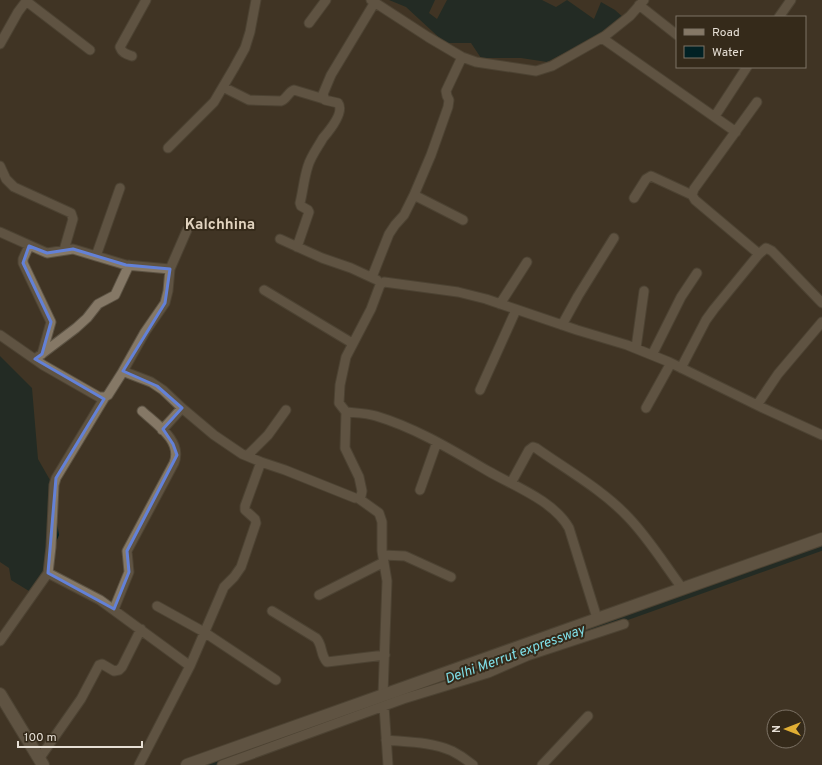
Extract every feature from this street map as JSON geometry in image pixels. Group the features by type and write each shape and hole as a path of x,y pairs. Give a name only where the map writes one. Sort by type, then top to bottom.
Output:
{"street":[{"path":"132,56 121,50 120,47 146,0"},
{"path":"168,148 206,111 223,87 245,48 256,0"},
{"path":"309,23 326,0"},
{"path":"780,16 791,0"},
{"path":"0,44 27,1 90,50"},
{"path":"324,99 323,94 331,75 373,1 428,38 462,57 476,62 536,71 552,66 615,30 642,3 676,34"},
{"path":"602,38 736,132"},
{"path":"372,277 389,234 404,216 431,155 448,107 449,100 446,91 462,57"},
{"path":"715,116 746,68"},
{"path":"223,87 249,100 281,101 294,90 338,103 340,106 334,122 317,148 308,166 300,203 301,206 309,212 297,247"},
{"path":"692,194 694,189 757,102"},
{"path":"0,166 6,179 14,187 72,213 73,219 64,250"},
{"path":"634,198 646,178 651,176 692,194 695,200 759,254"},
{"path":"96,256 120,188"},
{"path":"414,195 463,220"},
{"path":"0,642 48,573 51,553 54,485 56,478 145,332 165,303 168,291 170,269 187,230"},
{"path":"0,232 47,253 73,249 129,265 170,269"},
{"path":"562,325 614,238"},
{"path":"280,239 382,282 458,292 636,348 671,363 757,406 822,435"},
{"path":"29,246 23,259 23,263 51,322 39,356"},
{"path":"681,368 706,320 759,254 766,248 772,251 822,303"},
{"path":"500,304 527,262"},
{"path":"39,356 79,325 98,304 115,295 129,265"},
{"path":"652,355 681,297 697,273"},
{"path":"382,282 371,309 346,357 339,405 346,412 375,416 413,430 511,483 545,504 565,521 572,536 597,618"},
{"path":"264,290 352,343"},
{"path":"636,348 644,292"},
{"path":"480,390 516,310"},
{"path":"757,406 778,374 822,322"},
{"path":"0,335 39,356 43,365 96,396 106,397"},
{"path":"646,408 671,363"},
{"path":"122,372 128,373 157,386 214,435 247,456 350,497 358,498 381,516 383,559 387,581 384,700 388,765"},
{"path":"162,430 182,408"},
{"path":"247,456 268,435 286,410"},
{"path":"114,609 129,572 127,551 176,458 176,450 173,444 162,430 142,411"},
{"path":"346,412 345,448 361,485 361,496 358,498"},
{"path":"420,490 437,442"},
{"path":"511,483 529,450 533,447 536,448 603,494 629,517 682,588"},
{"path":"139,765 190,666 224,588 241,567 256,523 255,519 245,510 245,506 261,462"},
{"path":"222,765 384,700 597,618 822,539"},
{"path":"319,594 383,559 405,556 451,577"},
{"path":"48,573 114,609 190,666"},
{"path":"157,606 204,632 276,680"},
{"path":"272,611 316,638 320,644 324,659 327,662 385,655"},
{"path":"187,765 384,700 488,672 508,665 526,656 624,624"},
{"path":"0,694 41,762 81,699 99,665 102,664 114,671 122,667 141,629"},
{"path":"542,765 588,716"},
{"path":"386,740 424,743 440,747 458,755 474,765"}],"highlighted area":[{"path":"29,246 47,253 73,249 126,265 170,269 165,303 123,371 157,386 182,408 163,429 173,444 177,455 127,551 129,572 114,609 48,573 56,478 104,399 35,359 42,354 51,322 23,263"}],"water":[{"path":"389,0 435,0 429,13 437,19 447,0 542,0 556,7 567,0 594,19 601,2 615,10 624,18 615,27 547,62 521,58 481,58 471,43 445,43 406,7"},
{"path":"0,356 32,388 38,459 50,480 59,535 38,587 29,591 11,580 9,568 0,562"}],"waterway":[{"name":"Delhi Merrut expressway","path":"415,691 822,546"},
{"name":"Delhi Merrut expressway","path":"209,765 232,757"}],"district":[{"name":"Kalchhina","path":"220,225"}]}
